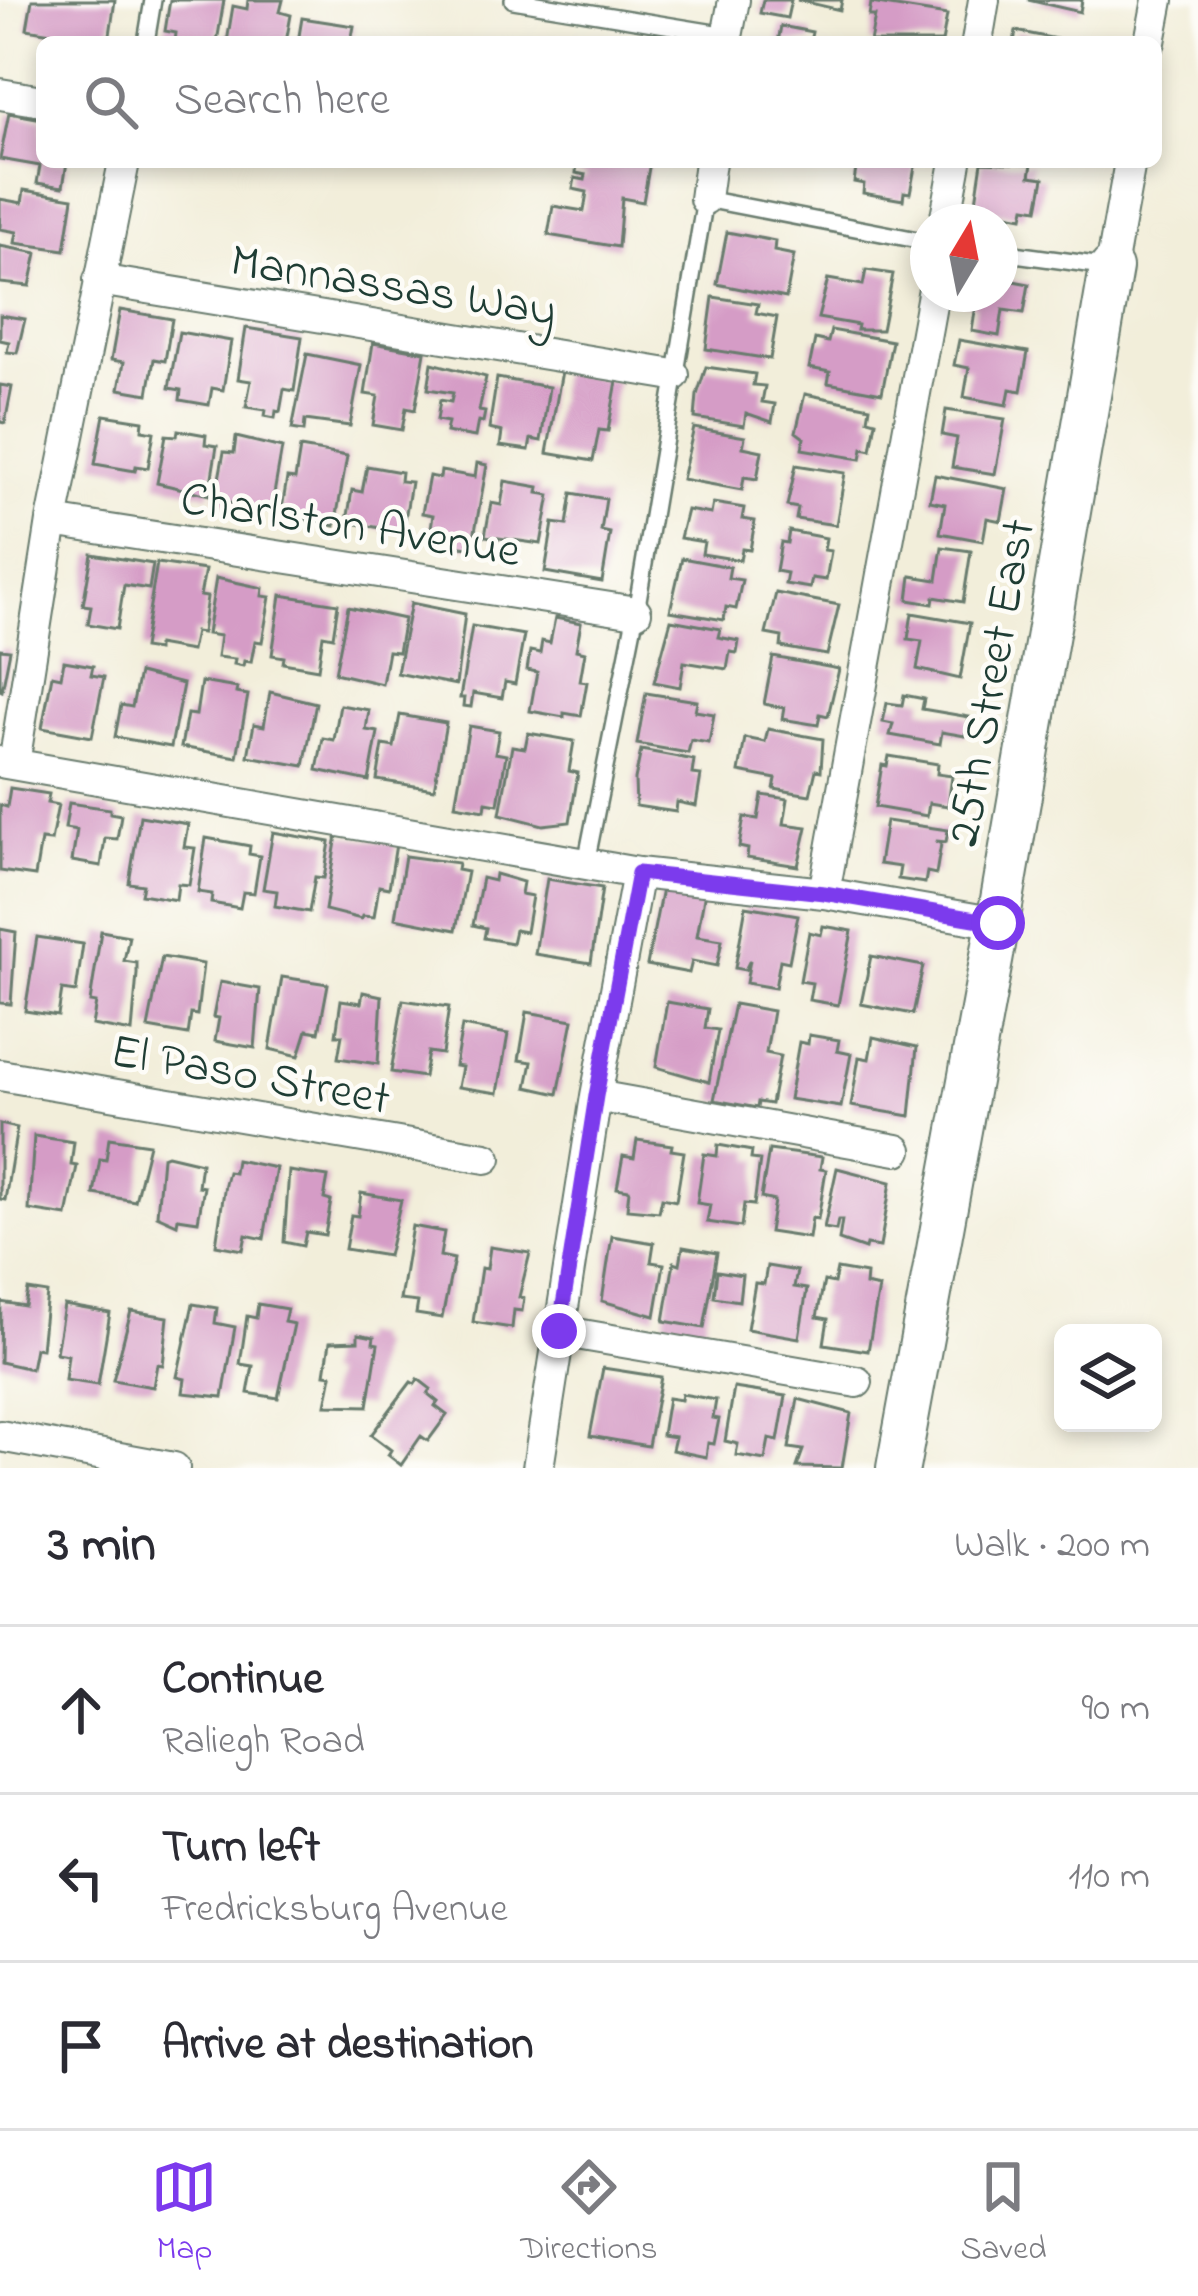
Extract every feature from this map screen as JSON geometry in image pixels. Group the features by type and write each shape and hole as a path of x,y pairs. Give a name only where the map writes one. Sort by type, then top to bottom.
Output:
{"street":[{"path":"728,36 734,0"},
{"path":"977,36 984,0"},
{"path":"1151,36 1158,0"},
{"path":"0,94 36,100"},
{"path":"123,168 7,763 638,873 824,893 998,923"},
{"path":"705,199 709,168"},
{"path":"948,204 955,168"},
{"path":"1112,268 1129,168"},
{"name":"25th Street East","path":"898,1468 1112,268"},
{"name":"Mannassas Way","path":"99,280 674,375"},
{"path":"824,893 930,312"},
{"name":"Charlston Avenue","path":"52,521 636,612"},
{"path":"538,1468 596,1096 638,873"},
{"name":"El Paso Street","path":"0,1075 486,1158"},
{"path":"596,1096 897,1150"},
{"path":"559,1331 857,1382"},
{"path":"0,1436 174,1468"}],"lane":[{"path":"147,36 153,0"},
{"path":"513,0 711,36"},
{"path":"586,863 636,612 705,199 910,239"},
{"path":"1018,255 1112,268"}],"building":[{"path":"32,0 115,0 110,36 63,36 27,29"},
{"path":"170,0 224,0 218,36 176,36 165,31"},
{"path":"248,0 283,0 280,12 291,15 287,36 228,36 233,6 247,9"},
{"path":"763,0 791,0 787,18 760,13"},
{"path":"797,0 842,0 840,10"},
{"path":"1028,0 1082,0 1080,12"},
{"path":"871,3 947,15 943,36 871,36 875,16 869,16"},
{"path":"302,18 354,26 352,36 299,36"},
{"path":"781,26 812,32 811,36 779,36"},
{"path":"9,113 36,118 36,165 0,159"},
{"path":"40,168 66,168 63,187 37,183"},
{"path":"576,168 649,168 643,202 622,198 618,247 548,235 553,206 584,211 587,192 573,189 575,178 585,180 586,175 576,173"},
{"path":"856,168 915,168 910,193 904,192 903,200 863,193 864,184 854,182"},
{"path":"981,168 1031,168 1030,176 1044,178 1038,209 1025,207 1023,217 1018,216 1018,204 976,204"},
{"path":"24,190 73,198 65,250 15,243 17,232 0,229 0,199 22,203"},
{"path":"727,232 775,241 774,251 794,255 786,298 717,284"},
{"path":"0,246 37,253 30,286 0,283"},
{"path":"866,270 893,274 882,330 857,330 858,325 818,318 828,279 863,285"},
{"path":"1018,282 1029,284 1024,313 1017,312"},
{"path":"713,297 758,304 756,313 777,317 770,359 706,349"},
{"path":"120,310 172,319 165,361 154,359 148,394 119,389 124,362 111,360"},
{"path":"975,312 1003,312 999,336 972,331"},
{"path":"0,315 25,319 17,353 7,352 9,342 0,340"},
{"path":"246,328 302,337 294,391 284,389 275,418 265,416 266,410 246,407 251,381 238,379"},
{"path":"831,330 892,341 882,393 828,383 830,372 809,368 815,339 828,342"},
{"path":"179,332 231,341 223,390 212,388 209,405 180,400 181,390 169,388"},
{"path":"959,340 1028,352 1021,391 1010,389 1007,405 964,397 969,368 954,365"},
{"path":"373,343 425,352 415,410 406,408 402,430 373,425 378,396 365,394"},
{"path":"307,354 361,365 350,426 305,420 304,431 292,429"},
{"path":"432,363 486,377 479,411 485,412 475,437 446,432 448,422 437,420 440,400 451,402 453,393 428,389"},
{"path":"706,367 755,374 753,385 765,386 762,402 775,404 772,422 746,413 744,426 695,418"},
{"path":"562,371 617,381 608,431 599,430 593,461 547,453"},
{"path":"497,378 549,387 541,441 531,439 529,450 500,446 502,432 489,429"},
{"path":"0,385 12,387 5,423 0,422"},
{"path":"805,394 870,407 868,419 876,421 871,450 863,448 861,459 802,449 804,438 796,432"},
{"path":"946,410 1005,419 995,474 952,467 957,438 942,435"},
{"path":"104,415 143,421 142,430 154,432 148,468 136,466 135,471 95,464"},
{"path":"694,428 745,437 743,447 762,451 757,479 744,477 742,490 682,479"},
{"path":"178,430 206,435 205,444 217,446 209,495 157,483 166,435 177,436"},
{"path":"236,437 282,448 271,511 215,500 224,452 234,453"},
{"path":"300,448 347,456 335,526 281,515 287,478 295,479"},
{"path":"477,463 487,465 472,548 429,540 433,515 422,513 429,476 440,478 441,471 475,477"},
{"path":"796,465 845,473 836,525 796,519 798,508 787,506"},
{"path":"367,466 401,472 400,481 411,482 403,532 347,522 352,490 362,492"},
{"path":"935,475 1007,489 1001,521 987,518 983,541 940,533 945,504 930,501"},
{"path":"505,481 539,487 538,493 550,495 541,544 485,536 491,503 501,505"},
{"path":"572,493 606,499 601,531 610,533 602,582 545,572 553,523 567,525"},
{"path":"713,503 744,508 742,519 755,521 750,550 742,549 740,560 702,554 704,542 680,538 687,510 711,514"},
{"path":"789,531 826,538 824,550 831,551 826,580 812,578 810,588 785,584 787,573 776,571 781,542 787,543"},
{"path":"942,547 971,551 963,602 934,597 933,604 908,600 911,576 937,580"},
{"path":"92,554 153,564 149,589 124,585 117,629 88,624 91,606 83,605"},
{"path":"682,558 730,567 728,578 742,580 736,609 726,607 724,620 670,611"},
{"path":"157,563 205,570 200,596 207,597 202,633 195,632 191,651 157,645 157,650 143,648"},
{"path":"216,578 263,588 262,596 270,597 262,642 255,641 251,662 244,661 243,666 234,664 235,659 217,657 220,636 207,634"},
{"path":"776,593 839,605 827,655 781,647 782,637 766,634"},
{"path":"281,595 338,604 333,637 323,635 318,669 283,663 284,657 272,655"},
{"path":"411,603 465,614 456,685 397,673"},
{"path":"348,607 404,619 398,652 388,651 382,684 335,673"},
{"path":"912,613 970,623 960,679 917,669 922,641 908,639"},
{"path":"555,618 581,623 576,650 585,652 580,681 587,682 581,716 530,711 537,672 527,670 530,651 540,653 542,641 550,643"},
{"path":"671,620 720,629 718,637 739,641 737,653 730,652 727,669 684,662 680,687 654,682"},
{"path":"472,626 524,635 515,684 505,682 502,698 473,693 471,707 463,706 464,698 460,698"},
{"path":"0,649 10,650 2,691 0,690"},
{"path":"773,657 839,669 828,716 820,714 818,725 782,719 784,708 764,704"},
{"path":"64,661 93,666 91,675 104,677 92,737 42,728 52,675 61,677"},
{"path":"139,673 183,684 171,747 115,737 121,705 132,707"},
{"path":"201,682 237,688 236,693 248,695 237,757 181,747 187,714 196,715"},
{"path":"270,692 316,703 304,766 248,756 254,724 264,726"},
{"path":"646,693 697,701 695,711 714,714 709,743 691,740 688,753 637,744"},
{"path":"904,695 924,699 922,709 969,717 965,736 942,732 940,744 890,735 893,724 883,722 887,703 902,705"},
{"path":"340,705 369,710 366,730 378,732 369,781 317,770 323,738 334,740"},
{"path":"400,715 446,723 434,789 377,780 383,745 394,747"},
{"path":"469,726 499,731 495,753 506,755 498,804 486,802 485,810 455,805"},
{"path":"768,729 823,739 821,771 816,770 810,795 774,789 776,779 739,772 745,738 765,742"},
{"path":"528,733 574,741 569,771 578,773 570,822 543,825 500,814 512,746 525,748"},
{"path":"641,750 694,760 692,774 701,775 696,806 677,802 676,812 636,806"},
{"path":"889,756 938,764 937,774 952,776 948,806 929,803 927,816 875,807 882,765 887,766"},
{"path":"10,788 49,794 47,803 58,805 51,841 41,840 35,876 0,871 0,805 7,807"},
{"path":"762,795 788,799 784,824 807,827 798,866 747,858 748,849 739,847 744,817 758,819"},
{"path":"69,803 121,815 117,839 105,838 101,866 72,861 77,830 65,828"},
{"path":"140,816 188,824 184,847 195,848 189,885 178,884 176,900 141,894 143,885 129,883"},
{"path":"886,821 948,830 946,842 936,841 941,844 936,874 927,872 925,883 898,879 900,867 879,864"},
{"path":"273,832 330,842 324,878 315,877 309,912 275,906 277,891 263,889"},
{"path":"337,835 396,844 389,888 379,886 374,917 361,919 325,910"},
{"path":"206,838 250,846 249,854 260,856 254,893 243,892 240,908 211,903 212,894 198,892"},
{"path":"405,856 458,863 457,870 467,872 456,930 395,918"},
{"path":"495,874 523,882 521,894 532,896 526,932 515,930 512,943 484,938 486,928 473,925 482,878 494,881"},
{"path":"547,879 602,888 591,963 535,954"},
{"path":"663,884 705,892 697,936 722,940 717,966 692,961 689,973 647,965"},
{"path":"746,906 798,915 789,962 780,960 775,988 746,983 750,960 745,970 735,968"},
{"path":"823,926 852,931 838,1005 809,1000 812,983 800,981 809,932 821,935"},
{"path":"0,929 16,932 11,1004 0,1003"},
{"path":"101,931 129,936 124,961 137,963 132,1032 92,1025 96,1003 90,1002"},
{"path":"37,937 83,944 76,992 62,990 58,1016 25,1011"},
{"path":"871,956 923,966 913,1014 861,1004"},
{"path":"162,957 203,964 197,1015 191,1014 188,1035 148,1028"},
{"path":"282,977 328,984 319,1032 307,1030 299,1056 270,1049"},
{"path":"220,982 260,989 255,1048 215,1041 219,1018 213,1017"},
{"path":"363,992 382,996 378,1064 338,1058 341,1000 361,1003"},
{"path":"403,1000 449,1007 442,1054 428,1052 424,1077 391,1072"},
{"path":"667,1002 708,1009 705,1028 718,1030 709,1082 656,1067"},
{"path":"734,1004 773,1011 766,1053 780,1056 771,1104 758,1102 757,1108 714,1100"},
{"path":"527,1012 573,1020 558,1094 527,1087 532,1062 519,1060"},
{"path":"462,1026 508,1034 498,1093 458,1087 462,1067 455,1066"},
{"path":"809,1035 839,1040 837,1051 851,1054 841,1107 789,1099 799,1042 808,1044"},
{"path":"873,1037 917,1047 910,1116 851,1106 859,1057 869,1059"},
{"path":"0,1124 17,1128 5,1200 0,1199"},
{"path":"34,1136 74,1142 71,1165 77,1166 67,1216 29,1210"},
{"path":"109,1138 149,1144 135,1201 94,1194"},
{"path":"637,1140 672,1145 671,1150 684,1152 676,1201 662,1198 659,1212 627,1209 629,1190 617,1188 623,1156 634,1158"},
{"path":"718,1145 752,1151 751,1159 760,1160 754,1205 744,1204 741,1227 707,1222 710,1205 697,1203 704,1154 717,1156"},
{"path":"769,1150 822,1157 820,1169 826,1170 818,1219 812,1218 809,1238 769,1232 774,1201 761,1198"},
{"path":"162,1157 201,1163 198,1186 204,1187 198,1221 178,1218 177,1224 157,1215"},
{"path":"236,1160 276,1168 264,1239 246,1235 243,1250 216,1245 225,1184"},
{"path":"837,1168 891,1182 880,1247 866,1245 865,1249 839,1240 842,1220 836,1230 824,1228"},
{"path":"289,1171 328,1177 324,1199 331,1201 325,1235 306,1232 303,1246 284,1242"},
{"path":"361,1193 401,1200 388,1256 345,1249"},
{"path":"412,1226 444,1232 440,1256 454,1259 442,1318 416,1314 418,1302 400,1300"},
{"path":"612,1236 654,1243 651,1262 664,1264 655,1316 602,1301"},
{"path":"490,1247 530,1253 519,1297 524,1298 522,1311 514,1310 512,1328 473,1322 481,1268 487,1269"},
{"path":"683,1247 717,1253 704,1328 664,1321 674,1262 680,1264"},
{"path":"767,1266 797,1271 794,1287 807,1289 799,1338 747,1329 755,1283 764,1284"},
{"path":"837,1269 866,1274 865,1285 879,1288 868,1351 824,1344 828,1319 817,1317 824,1281 834,1283"},
{"path":"717,1271 742,1275 739,1301 714,1297"},
{"path":"28,1290 47,1293 41,1349 35,1348 31,1369 0,1362 1,1302 25,1306"},
{"path":"193,1304 217,1308 215,1323 235,1327 223,1397 183,1393 185,1379 177,1377"},
{"path":"258,1304 287,1309 284,1322 294,1324 278,1398 248,1393 253,1366 240,1364 247,1316 256,1318"},
{"path":"64,1305 110,1313 98,1385 65,1380 68,1355 56,1353"},
{"path":"131,1311 168,1317 163,1365 157,1364 153,1387 113,1380"},
{"path":"358,1334 374,1337 373,1343 378,1344 368,1406 326,1405 332,1375 325,1374 330,1342 358,1341"},
{"path":"603,1368 661,1377 648,1446 590,1436"},
{"path":"418,1379 431,1389 428,1394 438,1402 435,1406 447,1415 428,1441 421,1436 401,1465 371,1435"},
{"path":"734,1388 786,1396 778,1441 769,1439 765,1460 736,1455 738,1444 725,1441"},
{"path":"682,1394 716,1400 713,1418 719,1419 706,1457 672,1450 675,1437 662,1435 668,1398 681,1400"},
{"path":"798,1399 851,1413 842,1468 797,1467 803,1450 789,1448"}],"route":[{"path":"559,1331 638,873 824,893 998,923"}]}
